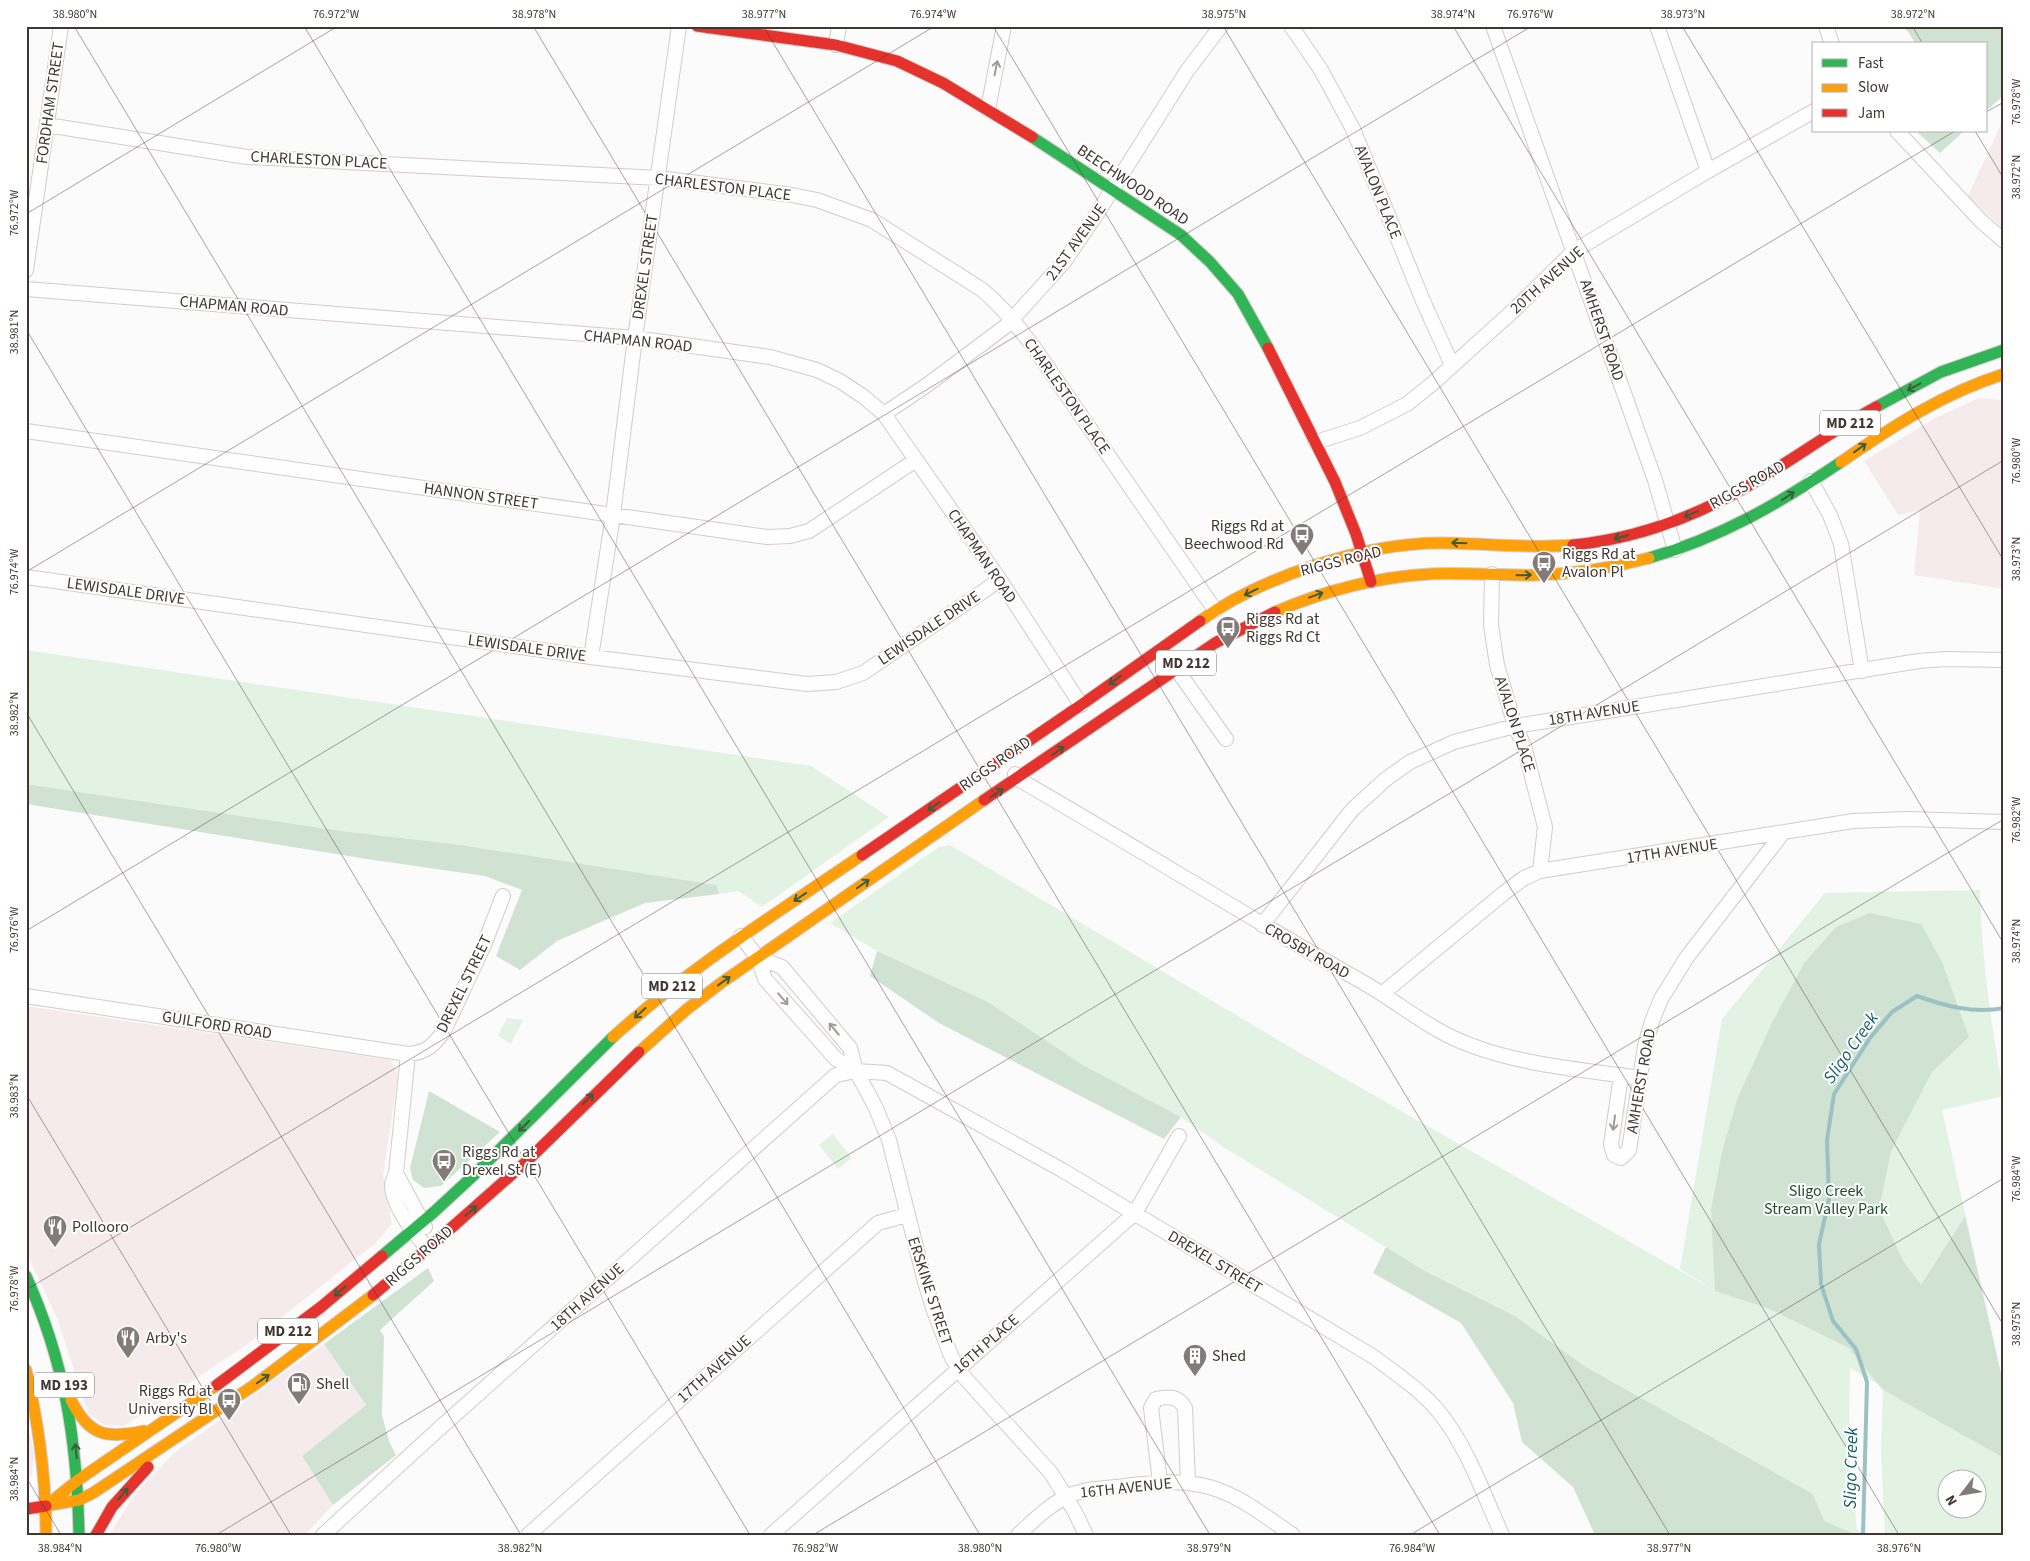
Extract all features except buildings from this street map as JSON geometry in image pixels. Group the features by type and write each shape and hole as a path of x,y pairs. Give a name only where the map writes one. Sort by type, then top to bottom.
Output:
{"main road":[{"name":"BEECHWOOD ROAD","path":"697,26 836,45 897,61 943,83 988,109 1181,235 1210,262 1238,294 1258,327 1316,442 1346,509 1371,582"},
{"path":"1958,365 2004,340"},
{"name":"RIGGS ROAD","path":"46,1506 78,1480 197,1400 321,1307 474,1175 592,1057 641,1012 691,972 1215,610 1281,577 1362,552 1438,543 1539,547 1563,546 1595,543 1668,524 1706,508 1746,487 1866,412 1941,372 2004,350"},
{"name":"RIGGS ROAD","path":"26,1509 79,1500 93,1493 268,1375 387,1284 496,1190 607,1080 678,1016 739,970 1215,643 1264,616 1322,592 1371,582 1427,574 1545,574 1577,572 1611,566 1675,550 1725,532 1784,499 1879,434 1948,395 1971,384 2004,374"},
{"path":"1948,395 1980,388 1998,389"},
{"name":"MD 193","path":"26,1276 44,1315 64,1382 75,1440 79,1535"},
{"name":"MD 193","path":"26,1370 40,1431 46,1506 46,1535"},
{"path":"64,1382 74,1407 81,1418 97,1433 119,1437 152,1430"},
{"path":"96,1535 104,1518 119,1498 179,1436"}],"street":[{"name":"FORDHAM STREET","path":"26,270 61,26"},
{"name":"DREXEL STREET","path":"591,657 613,515 635,338 679,26"},
{"path":"836,45 839,26"},
{"path":"988,109 1004,26"},
{"name":"21ST AVENUE","path":"884,414 997,333 1064,262 1187,71 1221,26"},
{"name":"AVALON PLACE","path":"1291,26 1321,70 1343,108 1452,365"},
{"name":"AMHERST ROAD","path":"1493,26 1655,480 1675,550"},
{"path":"1657,26 1708,171"},
{"path":"1826,26 1831,42"},
{"name":"20TH AVENUE","path":"1316,442 1360,428 1407,404 1514,310 1574,251 1708,171 1812,112"},
{"name":"CHARLESTON PLACE","path":"47,125 247,157 659,178 817,200 865,216 981,288 1012,319 1035,349 1215,610"},
{"path":"1898,132 1981,221 2004,241"},
{"name":"CHAPMAN ROAD","path":"26,288 635,338 770,357 817,370 840,381 864,397 884,414 1000,580 1080,705"},
{"name":"HANNON STREET","path":"26,430 767,537 799,534 820,525 916,460"},
{"path":"1811,480 1830,515 1841,544 1862,671"},
{"name":"AVALON PLACE","path":"1492,574 1491,625 1501,682 1515,726 1524,746 1546,827 1540,871"},
{"name":"LEWISDALE DRIVE","path":"26,577 591,657 807,684 836,682 863,673 1000,580"},
{"name":"18TH AVENUE","path":"1262,925 1352,810 1386,779 1410,762 1454,742 1515,726 1932,660 2004,660"},
{"path":"1177,670 1226,739"},
{"name":"CROSBY ROAD","path":"1003,758 1018,779 1262,925 1383,993 1431,1027 1470,1046 1515,1059 1640,1078"},
{"name":"17TH AVENUE","path":"1383,993 1504,893 1524,878 1540,871 1782,834 1853,821 1878,819 2004,822"},
{"name":"AMHERST ROAD","path":"1621,1075 1611,1145 1614,1155 1618,1158 1622,1158 1629,1150 1640,1078 1652,1021 1661,999 1687,958 1782,834"},
{"name":"DREXEL STREET","path":"408,1054 421,1053 437,1040 444,1030 484,945 504,896"},
{"path":"741,936 758,958 782,967 850,1048 856,1071"},
{"name":"DREXEL STREET","path":"758,958 765,979 836,1060 856,1071 887,1073 1134,1213 1374,1357 1418,1391 1438,1412 1455,1435 1502,1535"},
{"name":"GUILFORD ROAD","path":"26,996 408,1054"},
{"path":"408,1054 396,1173 416,1226 432,1244"},
{"name":"18TH AVENUE","path":"323,1535 836,1075 856,1071"},
{"name":"ERSKINE STREET","path":"856,1071 875,1106 889,1140 907,1215 934,1311 958,1369 1051,1473 1086,1535"},
{"name":"16TH PLACE","path":"771,1535 1134,1213 1180,1136"},
{"name":"17TH AVENUE","path":"528,1535 878,1223 907,1215"},
{"path":"1160,1482 1151,1408 1156,1399 1174,1397 1180,1401 1184,1408 1188,1483"},
{"name":"16TH AVENUE","path":"1018,1535 1048,1508 1080,1491 1160,1482 1207,1486 1223,1492 1244,1503 1293,1535"}],"shaded area":[{"path":"2004,118 2004,230 1968,196"},
{"path":"1979,398 2004,400 2004,590 1914,575 1920,510 1898,515 1864,461 1935,418"},
{"path":"26,1006 391,1060 398,1075 383,1176 392,1223 376,1243 245,1346 124,1426 104,1425 88,1413 57,1318 26,1252"},
{"path":"324,1344 366,1405 302,1456 333,1505 305,1535 109,1535 135,1494 174,1453"},
{"path":"26,1417 34,1452 32,1476 26,1482"}],"green space":[{"path":"1904,26 2004,26 2004,95 1988,109 1988,42 1915,42"},
{"path":"1917,132 1963,132 1940,153"},
{"path":"26,650 811,766 889,817 762,907 738,891 719,894 715,885 461,845 342,831 26,784"},
{"path":"26,784 342,831 461,845 716,885 719,894 645,903 557,941 520,970 496,956 522,890 485,876 26,804"},
{"path":"950,845 1295,1050 1719,1293 1680,1269 1722,1019 1825,893 1980,890 1988,993 2004,1096 1942,1110 2004,1387 2004,1535 1885,1535 1881,1451 1883,1390 2000,1455 1850,1368 1849,1454 1857,1529 1866,1535 1603,1535 1818,1506 1813,1494 1586,1367 1515,1316 1423,1270 1220,1145 1181,1117 1083,1065 988,1002 877,951 830,923 939,847"},
{"name":"Sligo Creek Stream Valley Park","path":"1870,913 1921,924 1942,962 1969,1037 1932,1072 1891,1151 1879,1209 1903,1261 1921,1285 1965,1216 2004,1387 2004,1458 1883,1390 1849,1348 1770,1309 1715,1291 1711,1209 1723,1148 1738,1097 1771,1025 1804,963 1836,927"},
{"path":"877,951 988,1002 1083,1065 1181,1117 1164,1139 939,1023 870,976"},
{"path":"507,1018 523,1020 511,1044 498,1036"},
{"path":"429,1091 500,1132 441,1186 424,1188 413,1180 410,1168"},
{"path":"833,1134 852,1158 838,1169 819,1145"},
{"path":"1386,1247 1423,1270 1515,1316 1586,1367 1813,1494 1824,1521 1856,1535 1595,1535 1573,1487 1522,1442 1513,1403 1461,1323 1373,1273"},
{"path":"428,1268 434,1281 380,1330 384,1336 382,1415 389,1441 396,1455 333,1505 302,1456 366,1405 324,1344"}],"waterway":[{"name":"Sligo Creek","path":"1863,1535 1867,1382 1856,1349 1833,1321 1821,1284 1819,1244 1829,1199 1827,1140 1834,1094 1870,1038 1892,1012 1917,996 1960,1008 1982,1010 2004,1008"}],"traffic: fast":[{"path":"1032,137 1181,235 1210,262 1238,294 1268,348"},
{"path":"1876,407 1941,372 2004,350"},
{"path":"1649,558 1725,530 1772,505 1841,462"},
{"path":"382,1256 474,1175 613,1037"},
{"path":"26,1276 50,1340 66,1402 72,1434 79,1535"}],"traffic: slow":[{"path":"1841,462 1880,436 1940,401 2004,374"},
{"path":"1200,621 1253,590 1283,577 1347,556 1379,549 1440,543 1573,545"},
{"path":"1275,612 1351,586 1390,578 1443,574 1523,575 1579,572 1607,568 1649,558"},
{"path":"639,1052 686,1010 721,983 984,800"},
{"path":"613,1037 703,964 862,855"},
{"path":"50,1505 79,1500 93,1493 253,1386 373,1295"},
{"path":"26,1370 41,1452 45,1493 46,1535"},
{"path":"46,1506 78,1480 217,1385"},
{"path":"71,1400 85,1421 92,1428 100,1432 119,1435 144,1431"}],"traffic: jam":[{"path":"697,26 836,45 897,61 943,83 1032,137"},
{"path":"1268,348 1335,482 1356,534 1371,582"},
{"path":"1573,545 1618,538 1641,532 1706,508 1762,477 1876,407"},
{"path":"984,800 1215,643 1275,612"},
{"path":"862,855 1200,621"},
{"path":"373,1295 527,1161 639,1052"},
{"path":"217,1385 321,1307 382,1256"},
{"path":"96,1535 112,1507 148,1467"},
{"path":"26,1509 46,1506"}],"place":[{"name":"Riggs Rd at Beechwood Rd","path":"1302,556"},
{"name":"Riggs Rd at Avalon Pl","path":"1544,584"},
{"name":"Riggs Rd at Riggs Rd Ct","path":"1228,649"},
{"name":"Riggs Rd at Drexel St (E)","path":"444,1182"},
{"name":"Pollooro","path":"55,1248"},
{"name":"Arby's","path":"128,1359"},
{"name":"Shed","path":"1195,1377"},
{"name":"Shell","path":"299,1405"},
{"name":"Riggs Rd at University Bl","path":"229,1421"}]}
